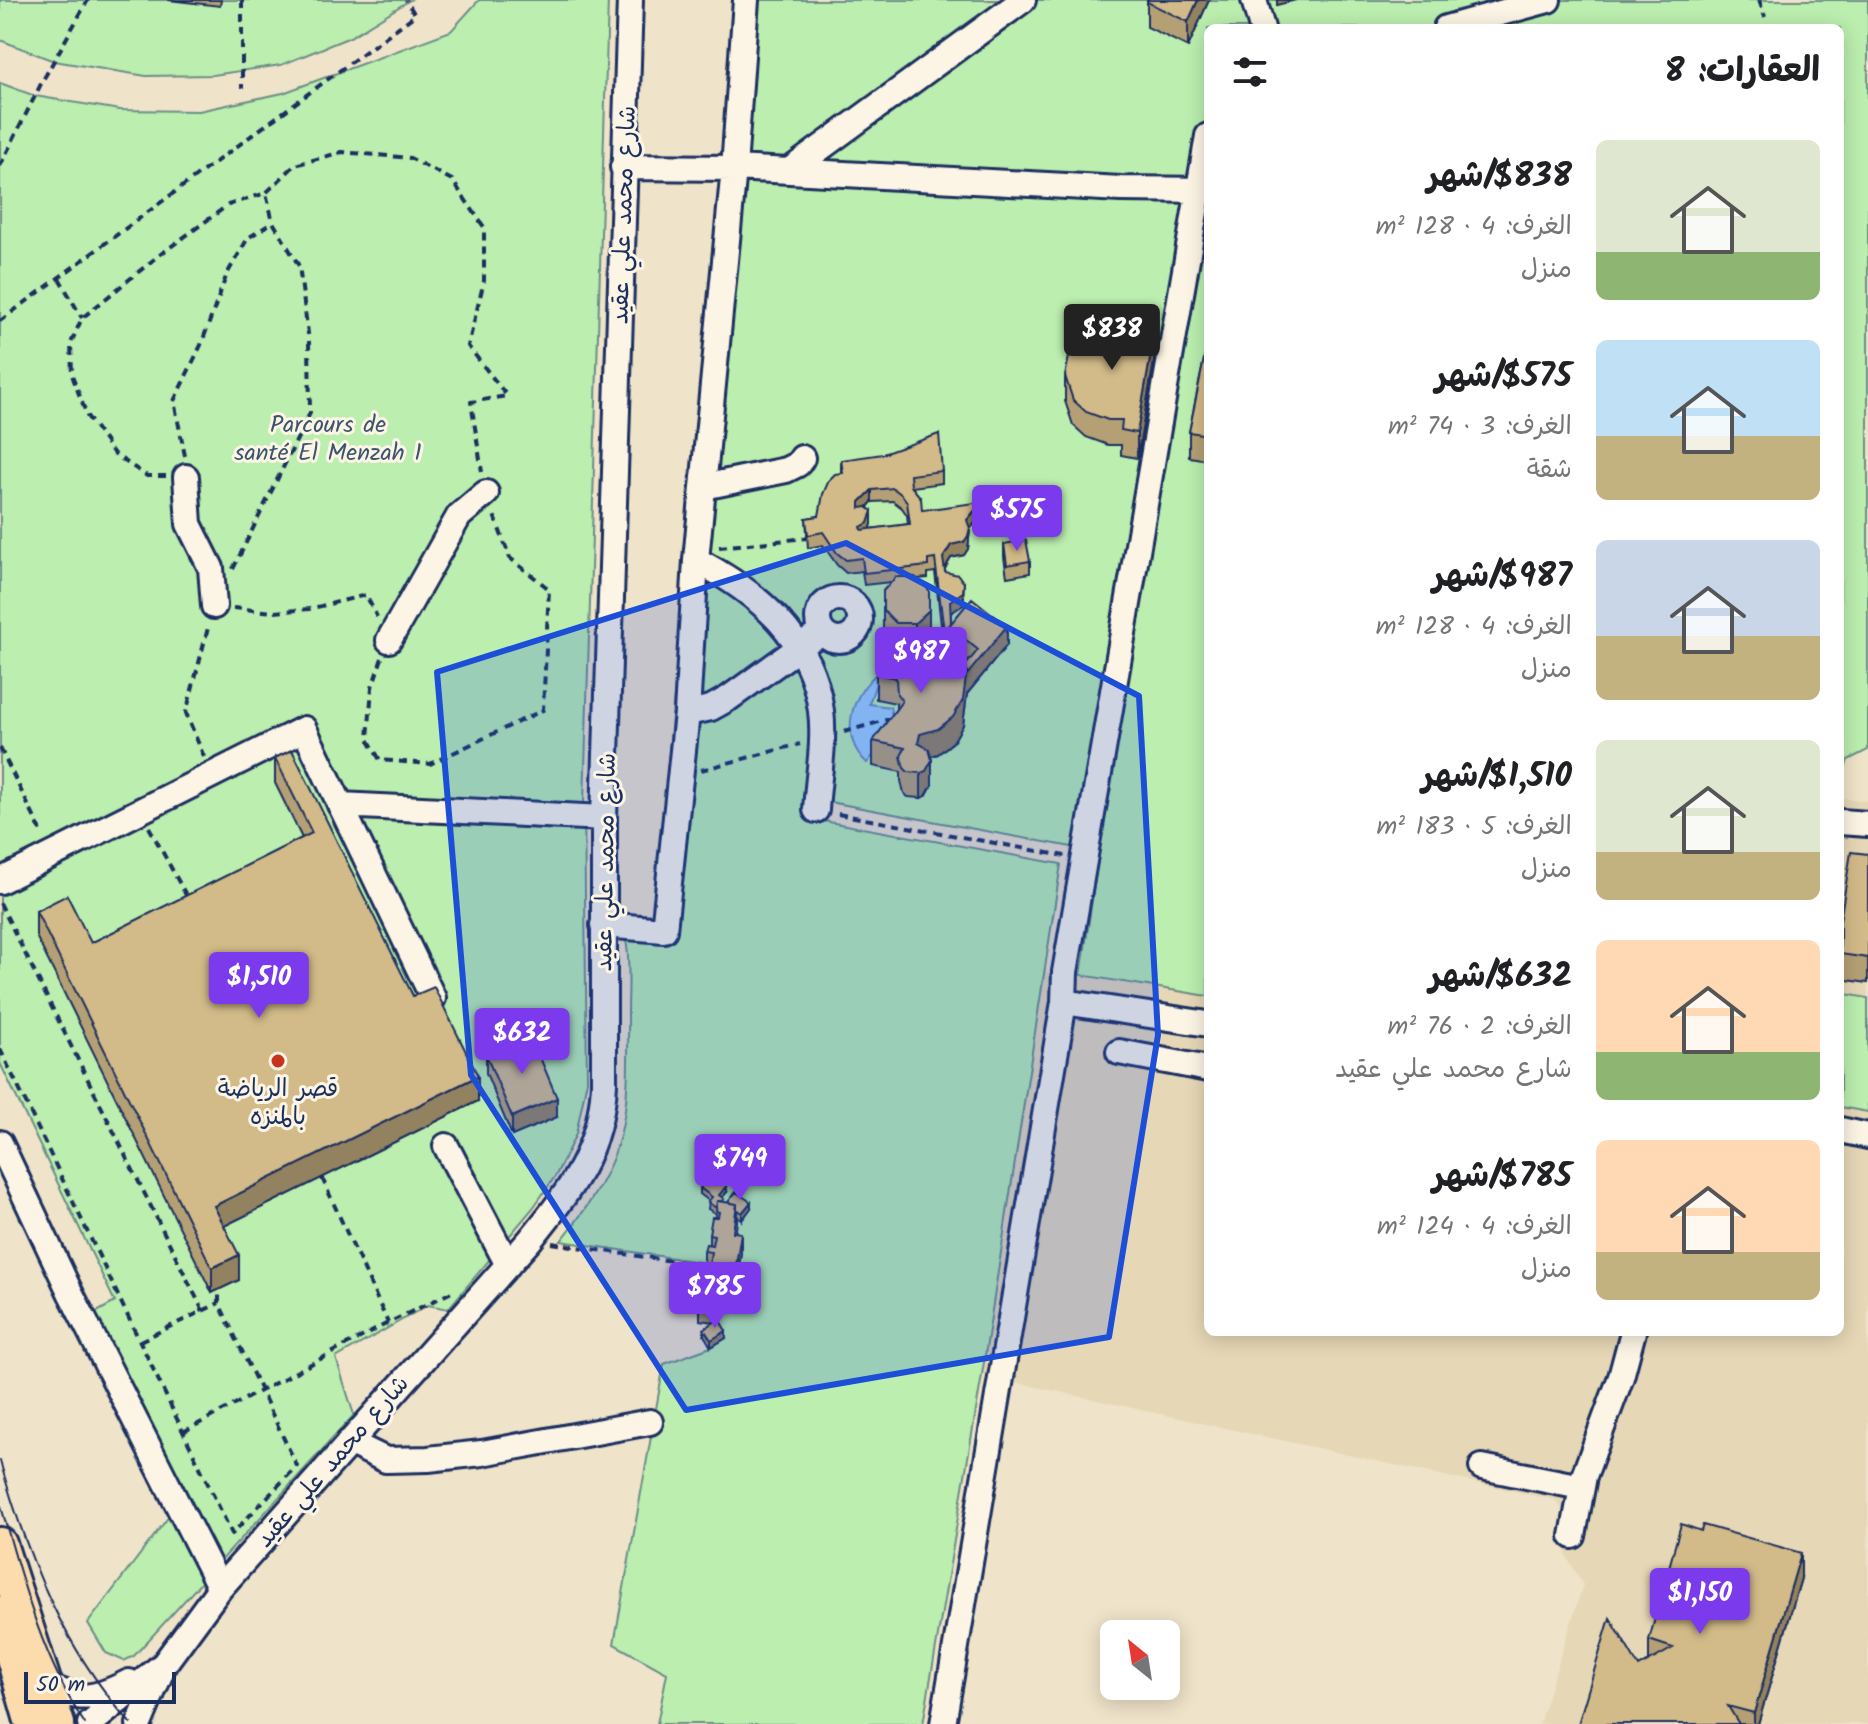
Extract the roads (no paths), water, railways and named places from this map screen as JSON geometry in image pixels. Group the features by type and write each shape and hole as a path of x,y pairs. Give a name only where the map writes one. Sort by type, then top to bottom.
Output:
{"main road":[{"path":"0,1544 58,1724"},
{"path":"0,1613 32,1724"}],"street":[{"name":"شارع محمد علي عقيد","path":"90,1724 169,1657 220,1588 530,1240 567,1195 588,1158 599,1126 604,1083 604,818 630,0"},
{"path":"603,925 664,930 687,713 696,554 734,168 746,0"},
{"path":"789,171 1023,0"},
{"path":"1254,0 1261,24"},
{"path":"1461,24 1548,0"},
{"path":"623,167 734,168 1121,189 1204,190 1084,859 1065,972 1064,1002 943,1724"},
{"path":"703,487 786,470 802,458"},
{"path":"186,477 189,524 211,568 214,606"},
{"path":"389,640 459,516 486,493"},
{"path":"696,554 763,602 784,624 815,682 821,710 822,738 816,810"},
{"path":"687,713 711,708 729,698 821,632"},
{"path":"0,881 304,729 433,998"},
{"path":"340,805 604,818"},
{"path":"1844,822 1868,824"},
{"path":"1064,1002 1204,1023"},
{"path":"1119,1052 1204,1068"},
{"path":"1844,1131 1868,1136"},
{"path":"0,1143 70,1292 220,1588"},
{"path":"446,1146 508,1265"},
{"path":"1573,1536 1581,1487 1621,1377 1632,1336"},
{"path":"349,1442 386,1460 428,1459 482,1453 650,1422"},
{"path":"1482,1467 1581,1487"},
{"path":"46,1684 68,1696 83,1698 106,1694 169,1657"},
{"path":"139,1724 169,1657"}],"water":[{"path":"880,671 869,704 890,707 895,727 867,763 853,740 852,715 862,691"}],"tram line":[{"path":"0,1461 50,1600 85,1664 131,1724"},
{"path":"1,1506 25,1591 45,1646 85,1724"}],"place":[{"name":"قصر الرياضة بالمنزه","path":"278,1061"}],"park label":[{"name":"Parcours de santé El Menzah 1","path":"328,438"}]}
